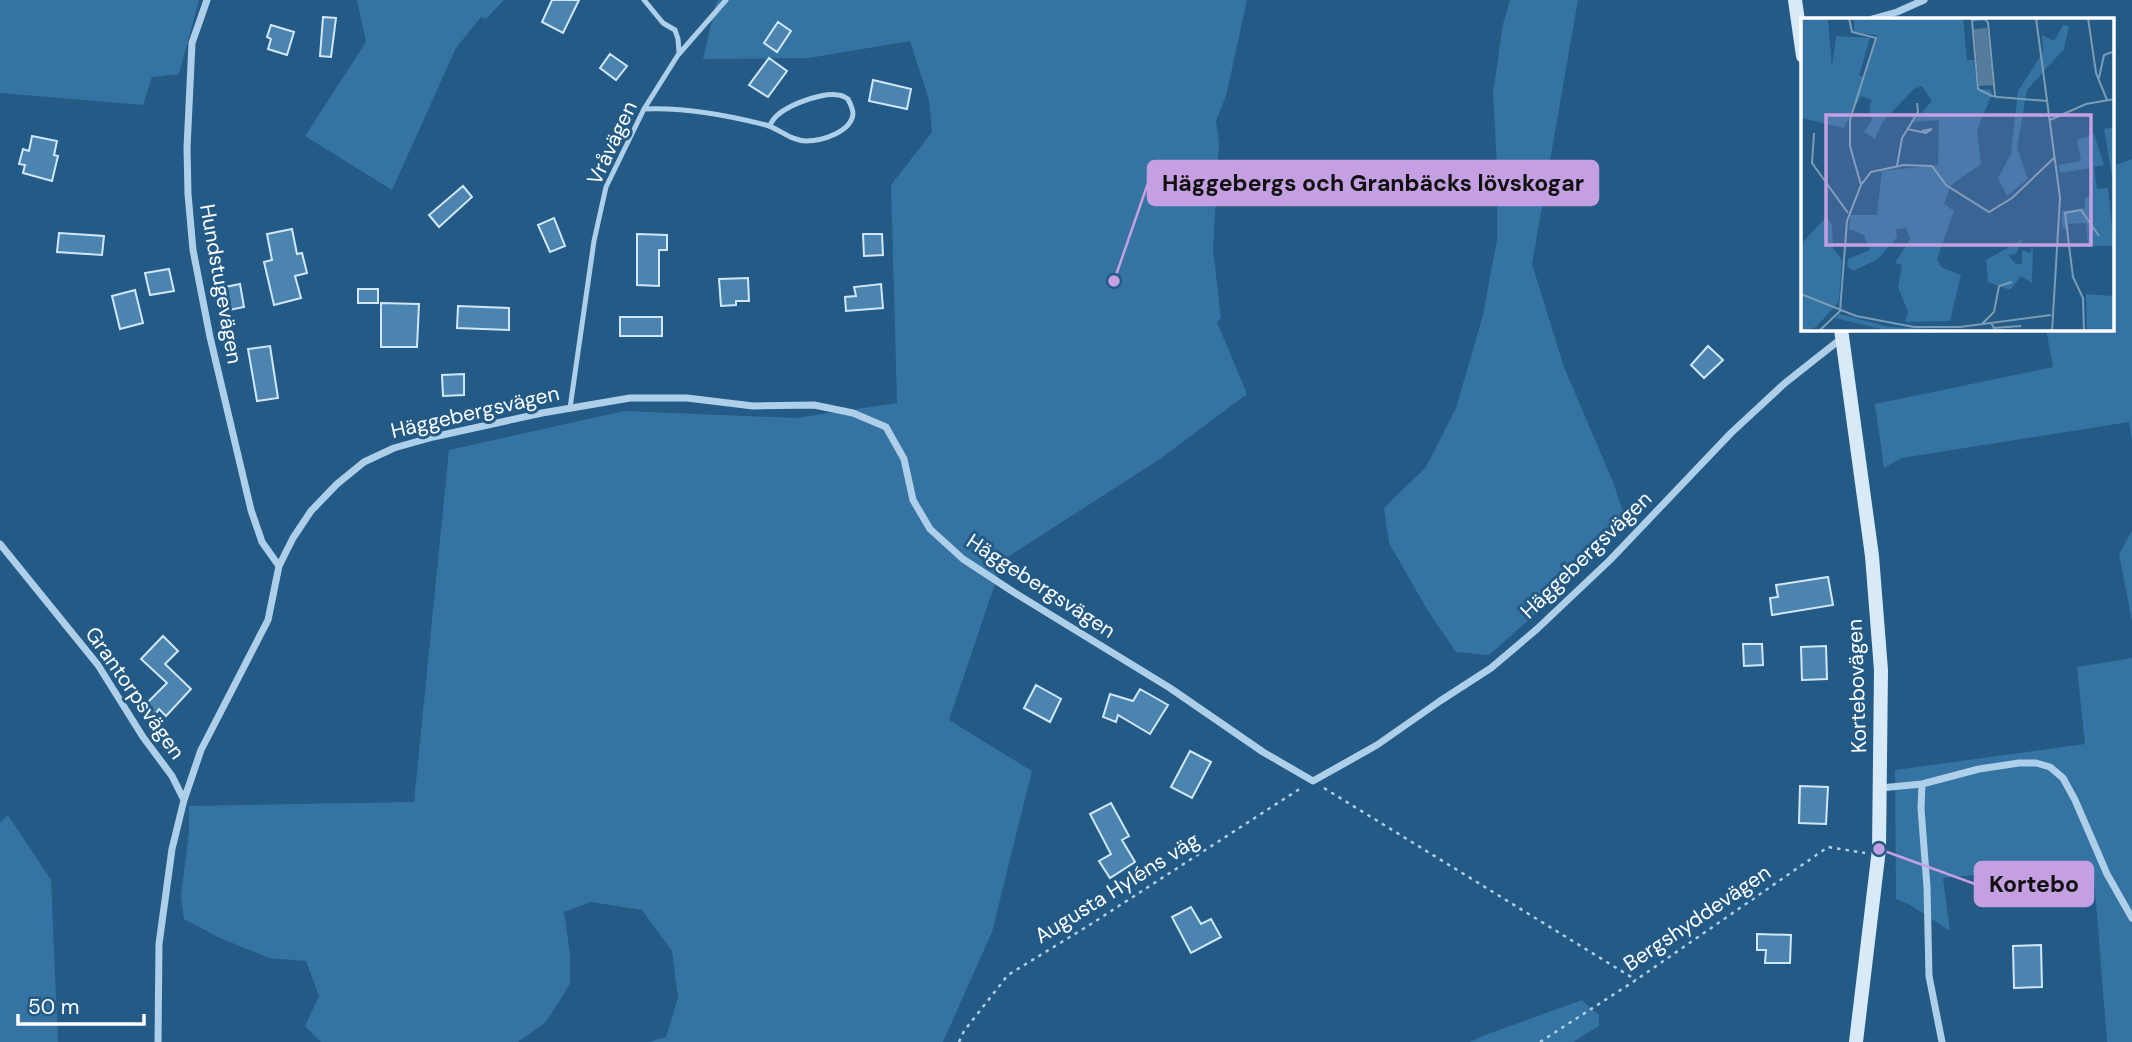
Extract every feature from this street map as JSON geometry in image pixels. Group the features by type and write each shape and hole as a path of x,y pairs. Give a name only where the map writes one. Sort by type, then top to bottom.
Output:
{"street":[{"name":"Hundstugevägen","path":"207,0 192,43 187,148 193,250 210,337 251,510 262,542 279,566"},
{"path":"1795,0 1801,33"},
{"path":"1876,18 1924,0"},
{"name":"Häggebergsvägen","path":"158,1042 159,944 172,849 184,800 201,750 268,620 279,566 293,538 311,511 337,484 363,462 394,448 433,436 629,398 687,398 753,406 814,405 853,413 886,427 904,459 913,500 930,529 963,559 1044,612 1170,688 1263,752 1313,780 1377,745 1492,668 1610,560 1740,425 1842,334"},
{"name":"Kortebovägen","path":"1842,334 1872,556 1881,670 1878,855 1856,1042"},
{"name":"Grantorpsvägen","path":"0,544 98,665 172,776 184,800"},
{"path":"1880,788 1922,785 2019,763 2050,766 2063,778 2075,800 2107,874 2132,918"},
{"path":"1922,785 1929,976 1942,1042"}],"lane":[{"path":"644,0 663,23 675,30 680,49 678,55"},
{"name":"Vråvägen","path":"570,408 594,240 607,187 644,109 678,55 726,0"},
{"path":"644,109 669,108 770,126 786,136 805,141 824,139 841,131 850,123 854,111 848,99 836,94 803,101 780,111 772,119 770,126"}],"path":[{"path":"1313,780 1636,980"},
{"name":"Augusta Hyléns väg","path":"959,1042 964,1031 1008,975 1313,780"},
{"name":"Bergshyddevägen","path":"1539,1042 1636,980 1828,847 1878,855"}],"shaded area":[{"path":"0,0 199,0 179,74 152,77 143,105 0,93"},
{"path":"357,0 504,0 486,19 481,17 456,48 392,190 305,136 366,42"},
{"path":"719,0 1247,0 1226,96 1216,121 1219,143 1213,249 1221,318 1217,322 1247,394 1160,459 1003,560 949,720 1032,771 992,932 943,1042 648,1042 666,1037 678,998 672,951 642,910 591,902 564,912 570,954 570,984 546,1022 518,1042 321,1042 305,1026 319,996 306,961 269,958 218,937 184,919 181,896 189,832 189,806 414,802 449,450 624,411 796,418 897,403 891,185 932,132 929,100 910,41 809,58 703,59 716,3"},
{"path":"1510,0 1578,0 1532,264 1564,367 1624,514 1559,593 1489,655 1456,652 1428,611 1389,543 1384,508 1426,467 1456,408 1483,315 1497,240 1493,93 1503,24"},
{"path":"2132,159 2132,441 2129,422 1902,458 1884,468 1875,404 2053,367 2046,331 2114,331 2114,166"},
{"path":"2132,531 2132,621 2119,554"},
{"path":"2132,658 2132,1042 2107,1042 2093,864 1943,878 1950,931 1896,899 1895,770 2085,744 2077,667"},
{"path":"8,815 51,880 58,1042 0,1042 0,823"},
{"path":"1582,1000 1599,1015 1599,1026 1573,1042 1470,1042 1485,1035"}],"building":[{"path":"552,0 579,0 563,33 542,22"},
{"path":"323,17 336,18 331,57 320,56"},
{"path":"778,22 791,31 777,52 764,43"},
{"path":"271,25 294,32 287,55 268,49 271,39 267,37"},
{"path":"610,54 627,66 616,80 600,68"},
{"path":"769,58 787,71 768,97 749,85"},
{"path":"873,80 911,89 907,109 869,101"},
{"path":"32,136 57,141 54,155 58,156 52,181 23,173 25,165 19,164 23,149 29,151"},
{"path":"463,186 472,197 439,227 429,215"},
{"path":"554,218 565,246 550,252 538,225"},
{"path":"292,229 297,254 302,253 307,273 295,276 301,298 274,305 264,262 272,260 267,234"},
{"path":"59,233 104,236 102,255 57,252"},
{"path":"637,234 667,235 667,250 659,250 659,286 637,285"},
{"path":"863,234 882,234 883,255 864,256"},
{"path":"169,269 174,291 150,295 145,273"},
{"path":"748,278 749,301 736,301 736,305 721,306 719,279"},
{"path":"240,284 244,307 229,310 225,287"},
{"path":"881,284 883,308 846,311 845,297 856,296 854,287"},
{"path":"358,289 378,289 378,303 358,303"},
{"path":"135,290 143,323 120,329 112,296"},
{"path":"381,303 419,304 417,347 381,347"},
{"path":"458,306 509,308 509,330 457,328"},
{"path":"620,317 662,317 662,336 620,336"},
{"path":"270,346 278,398 257,401 248,349"},
{"path":"1708,346 1723,360 1704,378 1691,365"},
{"path":"464,374 464,395 443,396 442,375"},
{"path":"1828,577 1833,605 1772,615 1770,598 1778,597 1776,585"},
{"path":"163,636 178,651 165,664 191,689 166,716 159,709 155,715 145,705 167,683 141,659"},
{"path":"1743,644 1762,644 1763,665 1744,666"},
{"path":"1826,646 1827,679 1802,680 1801,647"},
{"path":"1036,685 1061,699 1050,722 1024,708"},
{"path":"1140,689 1168,705 1150,734 1118,715 1116,722 1103,717 1110,694 1133,701"},
{"path":"1190,751 1211,762 1192,798 1171,787"},
{"path":"1800,786 1828,787 1826,824 1799,823"},
{"path":"1111,803 1129,836 1122,840 1135,862 1110,878 1099,861 1111,854 1090,814"},
{"path":"1191,907 1201,924 1211,919 1221,937 1191,953 1172,917"},
{"path":"1757,934 1791,935 1790,963 1765,963 1766,950 1757,950"},
{"path":"2041,945 2042,987 2014,988 2013,946"}],"place":[{"name":"Häggebergs och Granbäcks lövskogar","path":"1114,281"},
{"name":"Kortebo","path":"1879,849"}]}
